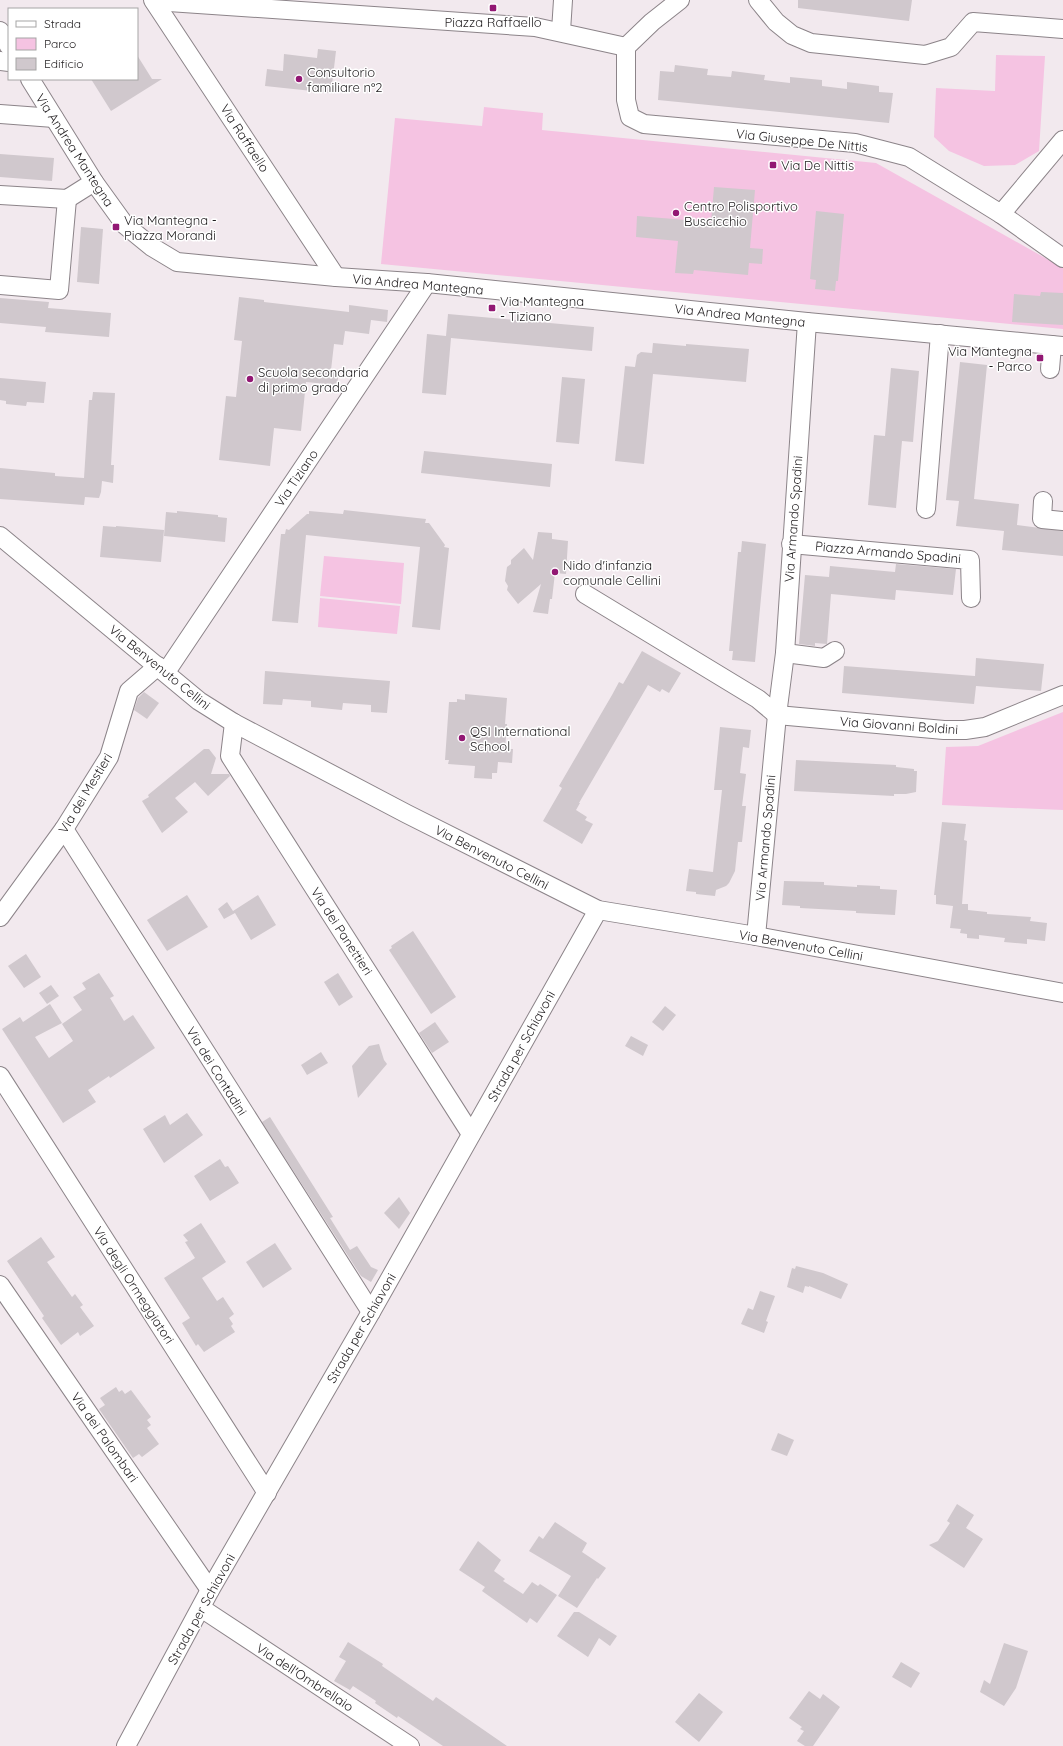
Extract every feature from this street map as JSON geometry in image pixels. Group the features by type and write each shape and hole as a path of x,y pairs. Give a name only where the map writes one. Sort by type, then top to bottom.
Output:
{"street":[{"path":"154,0 535,27 561,31 626,47 652,22 680,0"},
{"name":"Via Raffaello","path":"154,0 336,277"},
{"path":"561,31 563,0"},
{"path":"758,0 776,22 792,35 811,43 925,55 951,47 972,22 1063,29"},
{"path":"0,31 8,44"},
{"name":"Via Giuseppe De Nittis","path":"626,47 626,100 630,117 644,124 854,143 909,157 1001,214 1063,258"},
{"name":"Via Andrea Mantegna","path":"31,80 94,182 125,225 152,247 177,262 336,277 427,283 807,322 1057,345"},
{"path":"0,114 54,118"},
{"path":"1001,214 1063,140"},
{"path":"0,195 67,199 94,182"},
{"path":"0,285 59,290 67,199"},
{"name":"Via Tiziano","path":"162,669 427,283"},
{"name":"Via Armando Spadini","path":"756,936 777,715 785,653 791,544 807,322"},
{"path":"926,509 940,334"},
{"path":"1050,369 1057,345"},
{"path":"1043,501 1042,519 1063,521"},
{"name":"Via Benvenuto Cellini","path":"0,536 199,701 234,723 407,814 598,910 756,936 1063,993"},
{"name":"Piazza Armando Spadini","path":"791,544 970,560 971,598"},
{"path":"585,594 758,699 777,715"},
{"path":"785,653 824,658 835,651"},
{"name":"Via dei Mestieri","path":"0,917 64,829 109,757 129,691 162,669"},
{"name":"Via Giovanni Boldini","path":"777,715 944,730 965,730 985,727 1063,695"},
{"name":"Via dei Panettieri","path":"234,723 230,756 471,1134"},
{"name":"Via dei Contadini","path":"64,829 371,1312"},
{"name":"Strada per Schiavoni","path":"126,1746 210,1590 371,1312 598,910"},
{"name":"Via degli Ormeggiatori","path":"0,1076 267,1493"},
{"name":"Via dei Palombari","path":"0,1285 210,1590"},
{"name":"Via dell'Ombrellaio","path":"201,1608 410,1746"}],"green space":[{"path":"996,55 1045,56 1039,151 1015,165 984,166 949,151 934,137 936,88 995,91"},
{"name":"Centro Polisportivo Buscicchio","path":"484,107 543,113 542,130 876,163 1063,268 1063,329 381,264 395,118 482,126"},
{"path":"324,556 404,563 401,604 320,596"},
{"path":"320,598 400,606 397,634 318,627"},
{"path":"1063,712 1063,810 942,805 946,747 978,746"}],"building":[{"path":"798,0 912,0 909,21 798,8"},
{"name":"Consultorio familiare n°2","path":"318,49 336,51 331,93 265,86 267,69 283,71 284,54 317,58"},
{"path":"138,57 152,79 162,79 111,111 92,80 138,80"},
{"path":"675,65 708,69 707,75 731,77 732,71 765,75 764,80 790,83 790,77 822,80 822,86 847,89 847,82 879,86 879,92 893,93 889,123 658,100 660,71 674,72"},
{"path":"0,154 54,158 52,181 0,177"},
{"path":"714,187 755,190 750,248 763,249 762,264 749,263 748,275 694,270 693,274 675,273 678,241 636,237 637,216 711,222"},
{"path":"816,211 844,214 838,281 836,281 835,291 815,289 816,280 810,279"},
{"path":"81,227 103,229 99,284 77,282"},
{"path":"1041,292 1063,293 1063,325 1012,322 1014,294 1040,296"},
{"name":"Scuola secondaria di primo grado","path":"239,297 264,300 264,302 349,312 349,305 388,310 387,322 371,320 369,334 345,331 343,345 334,344 331,370 339,371 337,385 306,382 301,431 274,428 270,466 219,460 226,396 236,397 242,341 234,340"},
{"path":"0,298 49,302 48,308 111,313 109,337 45,332 46,327 0,323"},
{"path":"448,314 594,327 592,351 451,338 446,395 422,393 427,334 446,336"},
{"path":"653,343 749,349 746,382 653,374 644,464 615,461 625,366 635,367 637,355 641,352 652,353"},
{"path":"960,362 987,365 974,499 1019,504 1017,525 1063,531 1063,556 1002,550 1004,531 956,526 959,501 946,500"},
{"path":"891,368 919,371 913,442 902,441 896,508 868,505 874,435 885,436"},
{"path":"562,377 585,379 579,444 556,442"},
{"path":"0,378 46,382 44,403 27,402 26,406 6,404 6,401 0,400"},
{"path":"93,392 115,393 111,465 114,465 113,483 102,481 99,498 85,497 84,505 0,499 0,468 55,473 55,476 84,478 89,400 92,400"},
{"path":"424,451 552,464 550,487 421,473"},
{"path":"344,510 426,519 425,523 429,523 445,545 444,547 449,548 440,630 412,627 420,547 306,535 298,623 272,621 281,534 285,534 286,529 289,530 307,514 309,514 309,511 343,514"},
{"path":"177,511 218,515 218,517 227,518 225,542 164,536 166,512 177,513"},
{"path":"103,526 164,530 161,562 100,557"},
{"name":"Nido d'infanzia comunale Cellini","path":"538,532 552,533 552,539 568,541 566,574 555,573 552,599 550,599 548,614 533,612 541,584 518,604 507,590 508,586 505,581 507,567 511,564 511,560 524,548 533,560"},
{"path":"742,541 766,544 755,662 732,660 733,651 729,651 738,552 741,552"},
{"path":"896,564 956,569 953,595 896,590 895,600 831,594 827,644 815,643 815,646 799,644 805,575 829,577 830,566 895,572"},
{"path":"642,651 681,673 669,693 662,689 660,692 648,685 579,803 576,810 587,817 585,820 593,824 582,844 543,821 562,788 559,786 619,682 623,684"},
{"path":"976,658 1044,664 1041,691 976,686 974,704 842,693 844,666 975,676"},
{"path":"265,671 390,681 387,713 371,712 371,705 343,703 342,710 311,707 311,701 283,699 282,705 263,704"},
{"path":"144,692 159,703 147,719 134,710 138,698"},
{"name":"QSI International School","path":"465,694 507,698 505,749 513,749 512,763 498,762 497,773 492,773 492,779 474,778 475,766 448,764 449,760 445,760 449,702 457,702 457,699 465,700"},
{"path":"720,727 751,730 749,748 743,747 740,773 746,774 742,806 746,806 742,842 738,842 735,871 729,883 726,886 716,890 715,896 696,894 696,892 686,891 689,869 713,872 722,790 714,790"},
{"path":"204,749 209,749 216,758 211,774 229,774 230,776 208,796 195,782 175,798 188,812 162,833 142,801 149,797 148,795"},
{"path":"796,760 896,765 896,767 914,769 914,771 917,771 916,792 894,794 894,796 794,791"},
{"path":"942,822 966,824 964,840 967,841 962,904 968,904 968,910 987,912 987,914 1031,917 1030,921 1047,923 1045,941 1027,939 1027,944 1004,942 1005,938 979,935 979,939 967,938 967,934 960,933 961,929 950,928 953,906 936,904 936,895 934,895"},
{"path":"784,881 824,882 824,885 857,887 857,885 880,886 880,889 897,890 895,915 856,913 856,911 800,908 800,906 782,905"},
{"path":"187,895 208,927 167,951 147,920"},
{"path":"258,895 276,925 251,940 235,913 224,919 218,909 227,902 233,911"},
{"path":"413,931 456,997 431,1014 389,950 392,948 391,946"},
{"path":"26,954 41,977 24,988 8,966"},
{"path":"99,973 114,996 110,998 124,1021 133,1015 155,1048 110,1078 109,1076 88,1090 96,1102 63,1123 2,1029 20,1017 23,1022 50,1004 62,1023 35,1037 49,1058 73,1041 62,1024 82,1010 73,997 86,989 82,983"},
{"path":"338,973 353,997 339,1006 324,982"},
{"path":"51,985 59,996 47,1004 39,993"},
{"path":"665,1006 676,1015 663,1031 652,1022"},
{"path":"435,1022 449,1042 432,1053 419,1033"},
{"path":"631,1036 648,1045 643,1056 625,1046"},
{"path":"379,1044 384,1060 387,1064 358,1098 352,1066 369,1046"},
{"path":"321,1052 328,1063 307,1075 301,1065"},
{"path":"187,1113 203,1135 164,1163 143,1129 165,1115 170,1125"},
{"path":"270,1117 333,1217 330,1218 350,1250 357,1246 371,1267 378,1270 371,1282 361,1276 262,1122"},
{"path":"220,1159 225,1167 228,1166 239,1183 210,1201 194,1176"},
{"path":"399,1197 410,1213 399,1229 384,1213"},
{"path":"201,1223 226,1262 202,1278 217,1301 223,1297 234,1314 229,1318 233,1324 231,1326 235,1332 204,1352 198,1344 196,1346 182,1323 190,1318 164,1278 195,1258 185,1242 188,1241 183,1235"},
{"path":"41,1237 55,1257 47,1262 72,1297 75,1294 83,1305 80,1307 94,1326 80,1336 78,1332 61,1345 42,1318 44,1316 7,1261"},
{"path":"275,1243 292,1269 263,1288 246,1262"},
{"path":"796,1266 823,1273 848,1284 841,1299 809,1286 805,1286 803,1293 787,1287 792,1268 795,1269"},
{"path":"760,1291 775,1296 766,1321 768,1322 764,1333 741,1324 748,1308 753,1310"},
{"path":"116,1387 119,1392 122,1390 125,1394 131,1390 151,1417 147,1420 151,1425 147,1428 159,1444 142,1457 139,1454 133,1458 99,1409 105,1405 100,1398"},
{"path":"778,1433 794,1440 787,1456 771,1450"},
{"path":"957,1504 974,1515 966,1528 983,1539 964,1568 929,1545 938,1541 950,1523 947,1521"},
{"path":"555,1522 587,1543 582,1552 606,1568 598,1579 597,1578 577,1608 558,1596 571,1576 529,1551 539,1536 543,1539"},
{"path":"478,1541 501,1560 494,1571 505,1579 503,1581 523,1594 532,1582 538,1586 540,1584 557,1595 537,1623 530,1618 527,1623 482,1591 485,1587 459,1570"},
{"path":"574,1612 579,1612 617,1636 610,1646 599,1638 588,1657 557,1636"},
{"path":"348,1642 383,1664 382,1666 433,1701 436,1697 507,1746 443,1746 398,1716 397,1718 375,1703 376,1701 353,1686 350,1690 334,1681 346,1661 339,1657"},
{"path":"1004,1643 1028,1651 1016,1688 1004,1706 980,1692 984,1680 990,1684"},
{"path":"901,1662 920,1673 911,1688 892,1677"},
{"path":"809,1691 820,1699 823,1694 840,1707 813,1746 805,1746 797,1741 804,1731 800,1729 802,1727 789,1718"},
{"path":"699,1693 723,1712 699,1742 675,1722"}],"place":[{"name":"Piazza Raffaello","path":"493,8"},
{"name":"Consultorio familiare n°2","path":"299,79"},
{"name":"Via De Nittis","path":"773,165"},
{"name":"Centro Polisportivo Buscicchio","path":"676,213"},
{"name":"Via Mantegna - Piazza Morandi","path":"116,227"},
{"name":"Via Mantegna - Tiziano","path":"492,308"},
{"name":"Via Mantegna - Parco","path":"1040,358"},
{"name":"Scuola secondaria di primo grado","path":"250,379"},
{"name":"Nido d'infanzia comunale Cellini","path":"555,572"},
{"name":"QSI International School","path":"462,738"}]}
